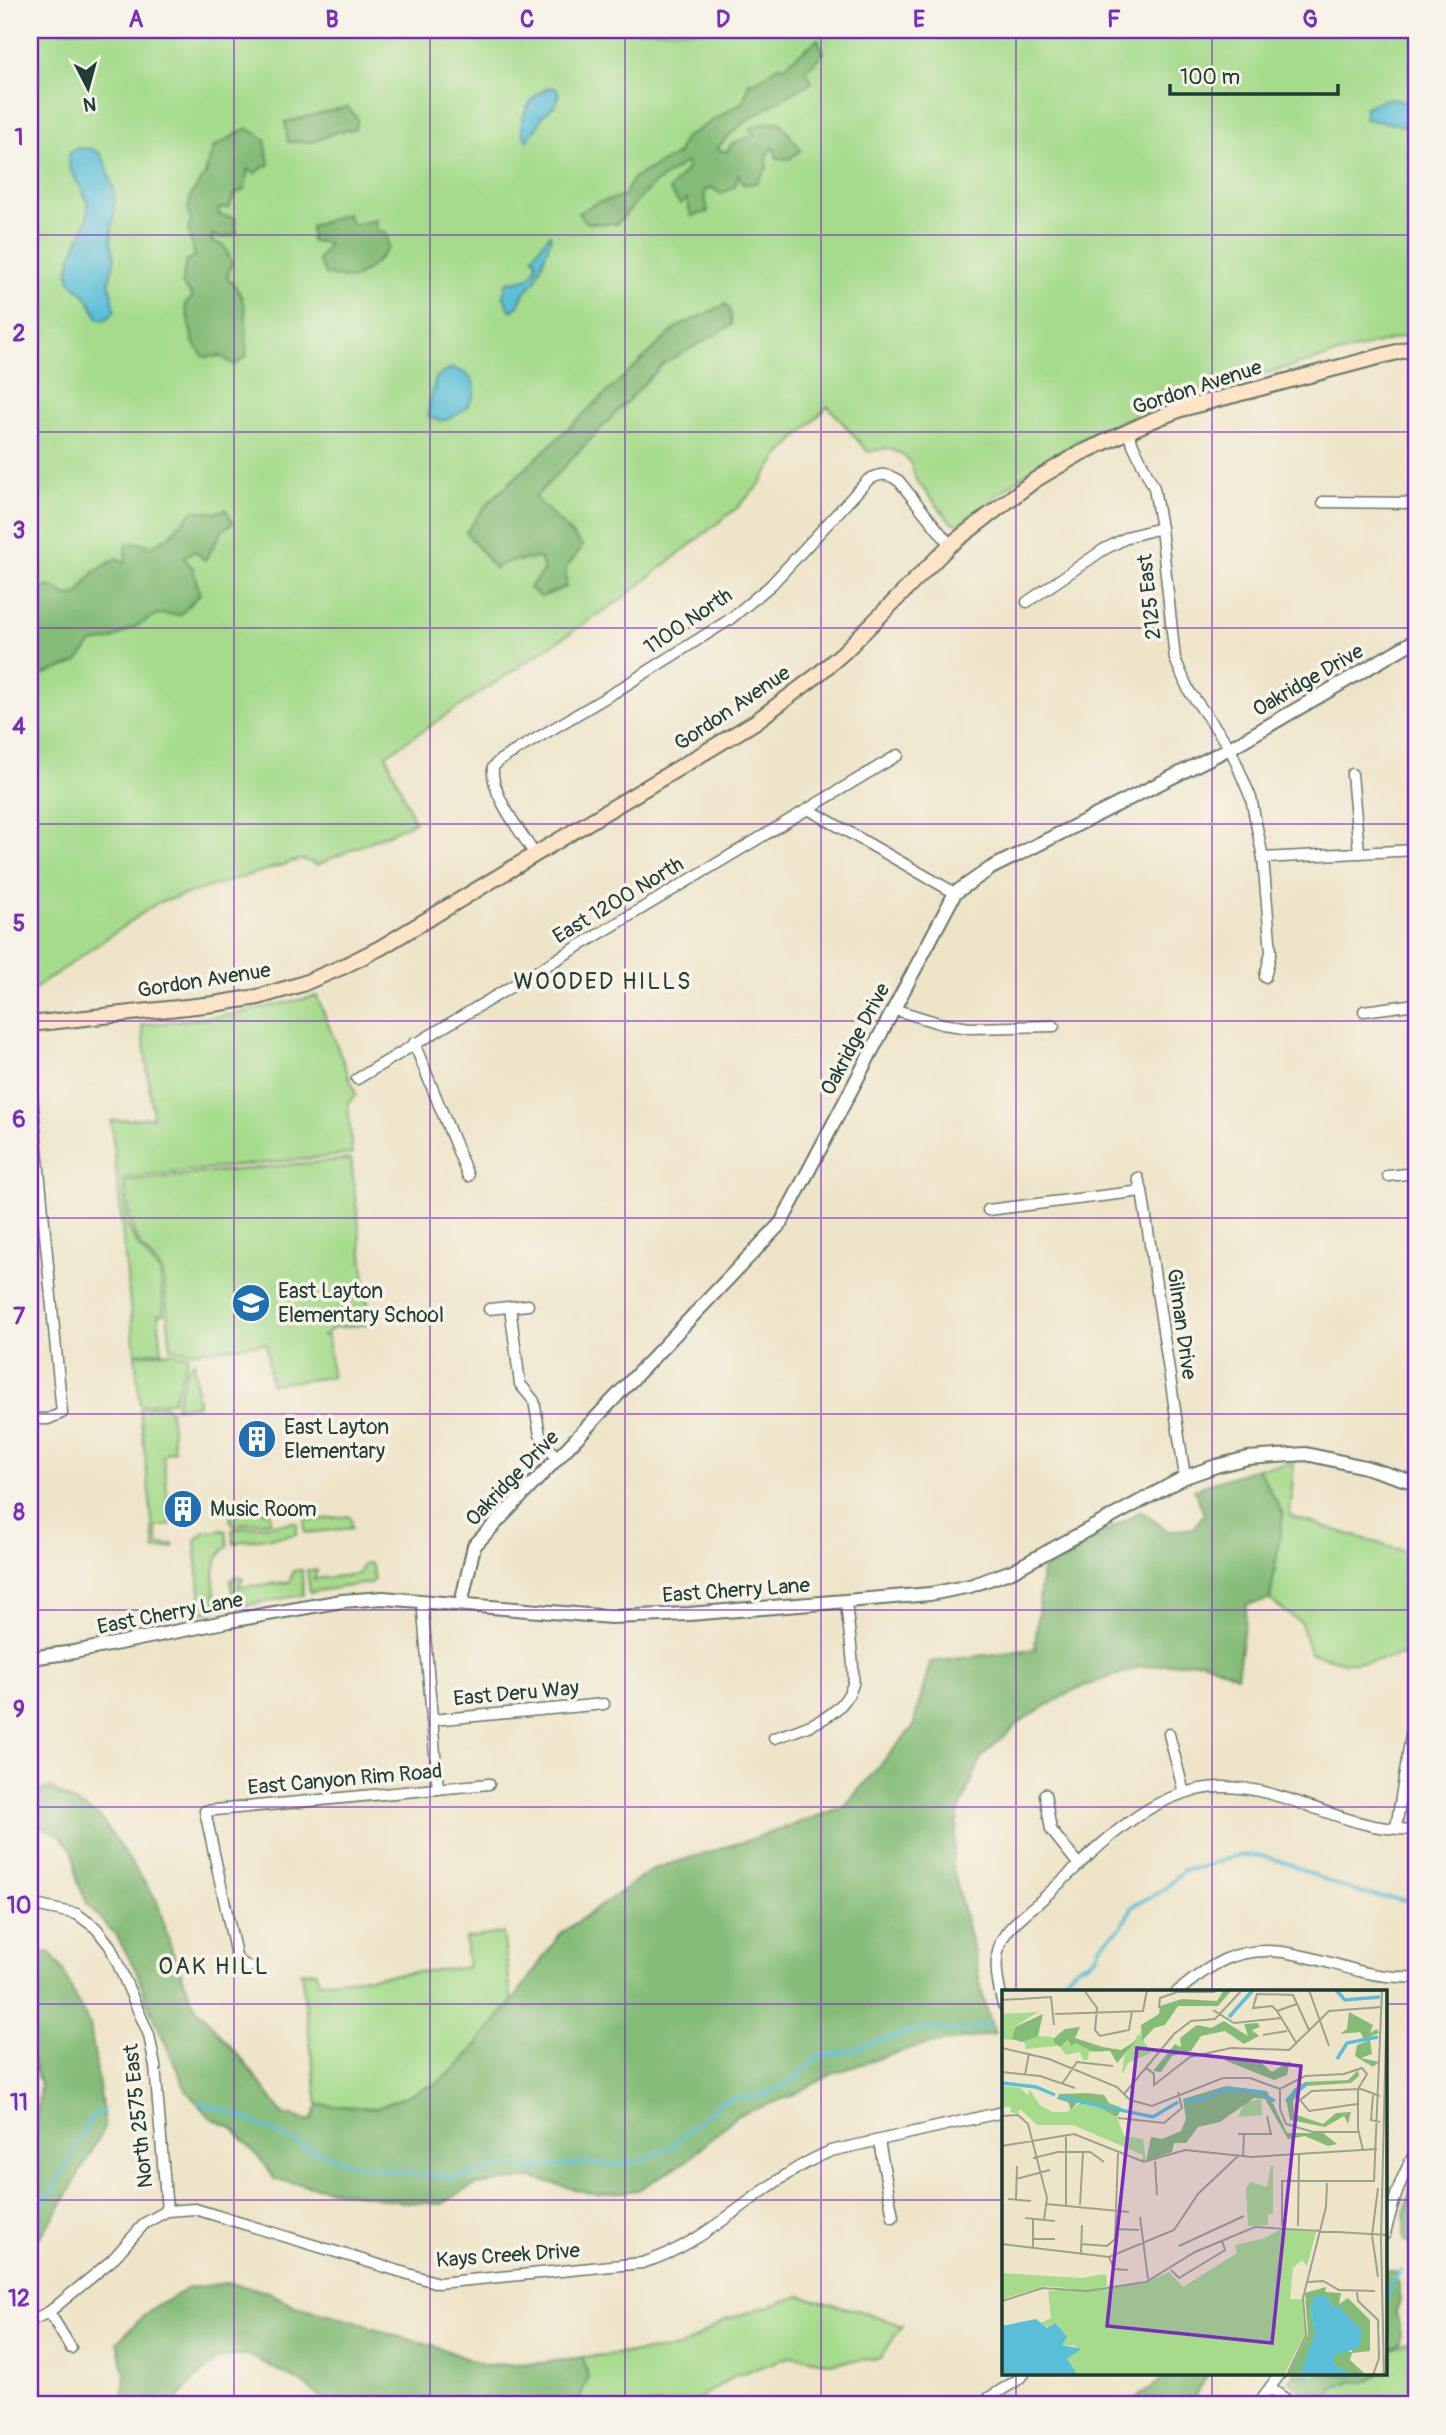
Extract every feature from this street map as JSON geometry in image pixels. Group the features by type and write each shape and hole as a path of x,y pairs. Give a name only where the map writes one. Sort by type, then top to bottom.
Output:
{"main road":[{"name":"Gordon Avenue","path":"30,1024 214,1004 258,996 302,984 342,967 380,947 723,742 785,700 844,652 950,545 1035,480 1079,454 1191,407 1416,347"}],"street":[{"name":"2125 East","path":"1127,432 1154,488 1175,659 1189,691 1230,748 1251,798 1262,858 1271,952 1265,977"},
{"name":"1100 North","path":"535,855 496,791 492,779 493,767 500,760 729,620 771,585 868,480 888,474 899,481 950,545"},
{"path":"1323,502 1416,503"},
{"path":"1027,602 1103,550 1130,536 1161,528"},
{"name":"Oakridge Drive","path":"461,1604 474,1546 781,1223 955,893 991,868 1230,748 1416,640"},
{"name":"East 1200 North","path":"358,1079 898,755"},
{"path":"1352,774 1359,852"},
{"path":"808,809 955,893"},
{"path":"1262,858 1416,850"},
{"path":"1364,1011 1416,1004"},
{"path":"893,1009 942,1024 970,1028 1054,1026"},
{"path":"414,1043 468,1176"},
{"path":"30,1075 62,1413 48,1419 30,1419"},
{"path":"1388,1176 1416,1173"},
{"name":"Gilman Drive","path":"1138,1178 1185,1477"},
{"path":"988,1210 1142,1191"},
{"path":"489,1310 528,1305"},
{"path":"510,1307 520,1384 534,1401 540,1435 557,1459"},
{"name":"East Cherry Lane","path":"30,1658 74,1652 229,1620 342,1601 383,1598 611,1617 689,1614 930,1594 970,1586 1002,1574 1185,1477 1248,1458 1307,1454 1365,1467 1416,1483"},
{"path":"422,1600 438,1789"},
{"path":"774,1738 813,1725 841,1706 854,1683 846,1602"},
{"name":"East Deru Way","path":"432,1720 604,1704"},
{"path":"1396,1828 1412,1729"},
{"path":"1169,1734 1184,1793"},
{"name":"East Canyon Rim Road","path":"249,1967 237,1960 205,1811 489,1784"},
{"path":"1002,2000 996,1961 1006,1933 1142,1811 1184,1793 1218,1787 1249,1788 1375,1826 1416,1830"},
{"path":"1045,1794 1051,1830 1079,1865"},
{"name":"North 2575 East","path":"30,1904 77,1914 96,1928 110,1946 149,2035 155,2066 167,2211"},
{"path":"1180,1990 1228,1958 1258,1951 1283,1950 1365,1973 1398,1978 1416,1977"},
{"name":"Kays Creek Drive","path":"167,2211 195,2209 438,2283 628,2265 666,2256 689,2245 808,2160 831,2151 1002,2112"},
{"path":"878,2141 893,2217"},
{"path":"1386,2230 1393,2199 1416,2152"},
{"path":"30,2321 49,2312 112,2260 145,2223 167,2211"},
{"path":"49,2312 71,2348"},
{"path":"977,2405 1022,2376"},
{"path":"1257,2405 1279,2376"},
{"path":"1270,2388 1294,2405"}],"green space":[{"path":"30,30 1416,30 1416,333 1174,398 1085,437 1026,473 959,524 951,522 916,480 911,464 902,454 887,448 868,452 828,406 777,458 759,485 738,507 623,598 386,755 415,822 317,865 302,859 157,903 30,992"},
{"path":"818,39 824,53 806,70 812,82 748,120 717,149 727,152 731,144 754,135 750,129 761,124 780,122 801,150 789,159 778,159 773,147 767,154 767,168 757,182 744,185 738,174 735,186 721,194 711,187 704,192 708,212 691,216 687,199 680,204 669,190 687,169 686,162 650,187 617,224 587,223 578,213 596,203 624,196 633,178 678,154 683,139 744,101 749,82 755,82 778,66 783,67"},
{"path":"347,107 358,119 355,129 333,133 313,142 288,142 285,122"},
{"path":"247,128 265,139 269,164 255,173 248,169 245,189 235,194 229,207 218,209 219,215 235,218 237,234 222,238 212,235 212,241 224,246 232,262 227,278 241,296 246,314 247,356 234,365 221,356 204,357 193,342 185,304 193,297 182,284 186,261 195,256 188,229 191,222 188,209 191,195 205,175 213,148"},
{"path":"347,214 353,225 376,220 377,231 386,232 389,248 354,279 326,275 318,260 329,243 311,241 311,226"},
{"path":"726,304 732,325 663,364 535,497 583,546 566,568 566,587 541,597 529,588 544,570 540,558 506,562 495,569 466,532 488,503 677,327"},
{"path":"226,509 233,523 223,530 205,560 194,551 183,557 193,568 200,594 180,615 158,614 111,640 92,643 76,663 30,679 30,595 48,586 66,596 77,595 93,573 117,558 125,563 126,544 134,542 152,546 168,537 194,510 215,513"},
{"path":"317,996 356,1094 348,1103 352,1154 124,1178 127,1224 138,1246 160,1272 164,1314 158,1315 162,1351 135,1353 111,1121 153,1117 142,1025 230,1015"},
{"path":"351,1159 370,1324 334,1328 323,1336 328,1336 332,1377 271,1384 266,1343 190,1352 171,1348 163,1274 137,1240 130,1215 126,1181"},
{"path":"171,1352 188,1356 173,1401 140,1405 135,1355"},
{"path":"194,1361 198,1405 175,1408 187,1368"},
{"path":"165,1405 170,1410 174,1451 167,1452 163,1457 171,1525 156,1527 158,1545 173,1544 173,1547 155,1550 140,1408"},
{"path":"1294,1463 1290,1516 1416,1555 1416,1652 1368,1662 1345,1662 1310,1653 1301,1623 1270,1600 1283,1514 1258,1468"},
{"path":"1258,1468 1283,1514 1270,1600 1247,1604 1237,1676 1202,1661 1140,1667 1076,1689 1024,1719 982,1756 958,1814 952,1865 984,2002 995,2034 918,2046 834,2073 791,2096 736,2116 688,2160 638,2190 597,2195 533,2178 475,2185 442,2204 393,2201 274,2179 234,2129 211,2118 187,2092 147,2002 136,1970 116,1935 88,1905 78,1883 73,1851 60,1835 34,1823 30,1825 30,1792 50,1788 100,1817 157,1901 172,1951 194,2005 245,2063 283,2114 311,2121 318,2105 377,2108 436,2084 460,2065 512,2002 560,1934 653,1869 844,1807 913,1727 930,1662 1035,1649 1042,1570 1141,1511 1168,1531 1194,1528 1204,1514 1194,1489"},
{"path":"263,1506 263,1512 270,1511 271,1521 234,1525 231,1523 230,1509"},
{"path":"349,1516 352,1528 306,1533 304,1530 305,1521"},
{"path":"294,1522 297,1524 297,1533 294,1535 234,1544 234,1529"},
{"path":"224,1530 228,1546 217,1560 214,1575 217,1609 202,1613 195,1541 204,1532"},
{"path":"369,1563 374,1580 370,1583 310,1592 307,1570 317,1570 314,1579 358,1574 363,1564"},
{"path":"302,1570 303,1595 241,1606 234,1604 231,1580 234,1577 243,1578 239,1587 289,1582 294,1571"},
{"path":"503,1933 512,2002 460,2065 436,2084 377,2108 318,2105 301,1972 316,1971 319,1982 468,1967 465,1938"},
{"path":"30,1949 50,1953 63,1970 90,2025 105,2127 62,2204 40,2237 30,2245 30,2165 40,2084 30,2054"},
{"path":"1416,2187 1416,2249 1404,2239 1406,2207 1411,2189"},
{"path":"1386,2270 1396,2272 1400,2301 1396,2312 1401,2333 1400,2344 1390,2350 1386,2360"},
{"path":"227,2283 267,2291 295,2306 353,2320 392,2335 433,2345 482,2365 540,2363 583,2357 588,2378 577,2405 331,2405 299,2381 247,2354 218,2359 189,2385 173,2405 123,2405 125,2373 117,2342 150,2310 188,2288"},
{"path":"800,2296 871,2314 902,2326 880,2358 831,2363 792,2356 734,2376 689,2405 577,2405 588,2378 583,2357 679,2348 727,2319"},
{"path":"1416,2340 1416,2405 1319,2404 1336,2387 1351,2381 1365,2382 1376,2376 1386,2376 1386,2360 1390,2350"},
{"path":"1167,2376 1207,2376 1190,2405 1114,2405 1121,2399 1132,2401"},
{"path":"1293,2376 1376,2376 1365,2382 1351,2381 1336,2387 1319,2404 1290,2381"}],"water":[{"path":"552,87 558,90 557,102 542,116 527,141 522,125 526,109 537,95"},
{"path":"1390,98 1416,103 1416,128 1365,119 1365,107"},
{"path":"78,148 92,149 99,153 105,162 115,193 111,241 115,258 109,282 115,309 104,319 99,319 87,298 69,278 69,265 88,211 85,196 72,172 69,159 70,152"},
{"path":"550,234 551,238 536,280 524,293 518,306 511,311 503,296 507,282 523,280 533,273 537,262 533,256"},
{"path":"451,368 464,373 472,380 475,388 468,405 461,412 440,421 429,417 430,403 436,378"}],"waterway":[{"path":"1053,1990 1078,1966 1088,1963 1097,1955 1100,1946 1121,1927 1133,1906 1165,1889 1183,1870 1199,1868 1229,1858 1245,1855 1270,1858 1356,1891 1416,1901"},
{"path":"198,2102 238,2115 307,2148 355,2165 421,2175 459,2177 503,2166 532,2169 585,2163 613,2165 642,2160 669,2148 723,2100 767,2095 791,2082 820,2056 843,2053 922,2029 961,2031 991,2025"},
{"path":"30,2219 53,2190 92,2116 103,2111"},
{"path":"1386,2302 1390,2285 1401,2271"}],"place":[{"name":"East Layton Elementary School","path":"251,1303"},
{"name":"East Layton Elementary","path":"257,1439"},
{"name":"Music Room","path":"183,1509"}],"district":[{"name":"WOODED HILLS","path":"603,981"},
{"name":"OAK HILL","path":"214,1966"}]}
